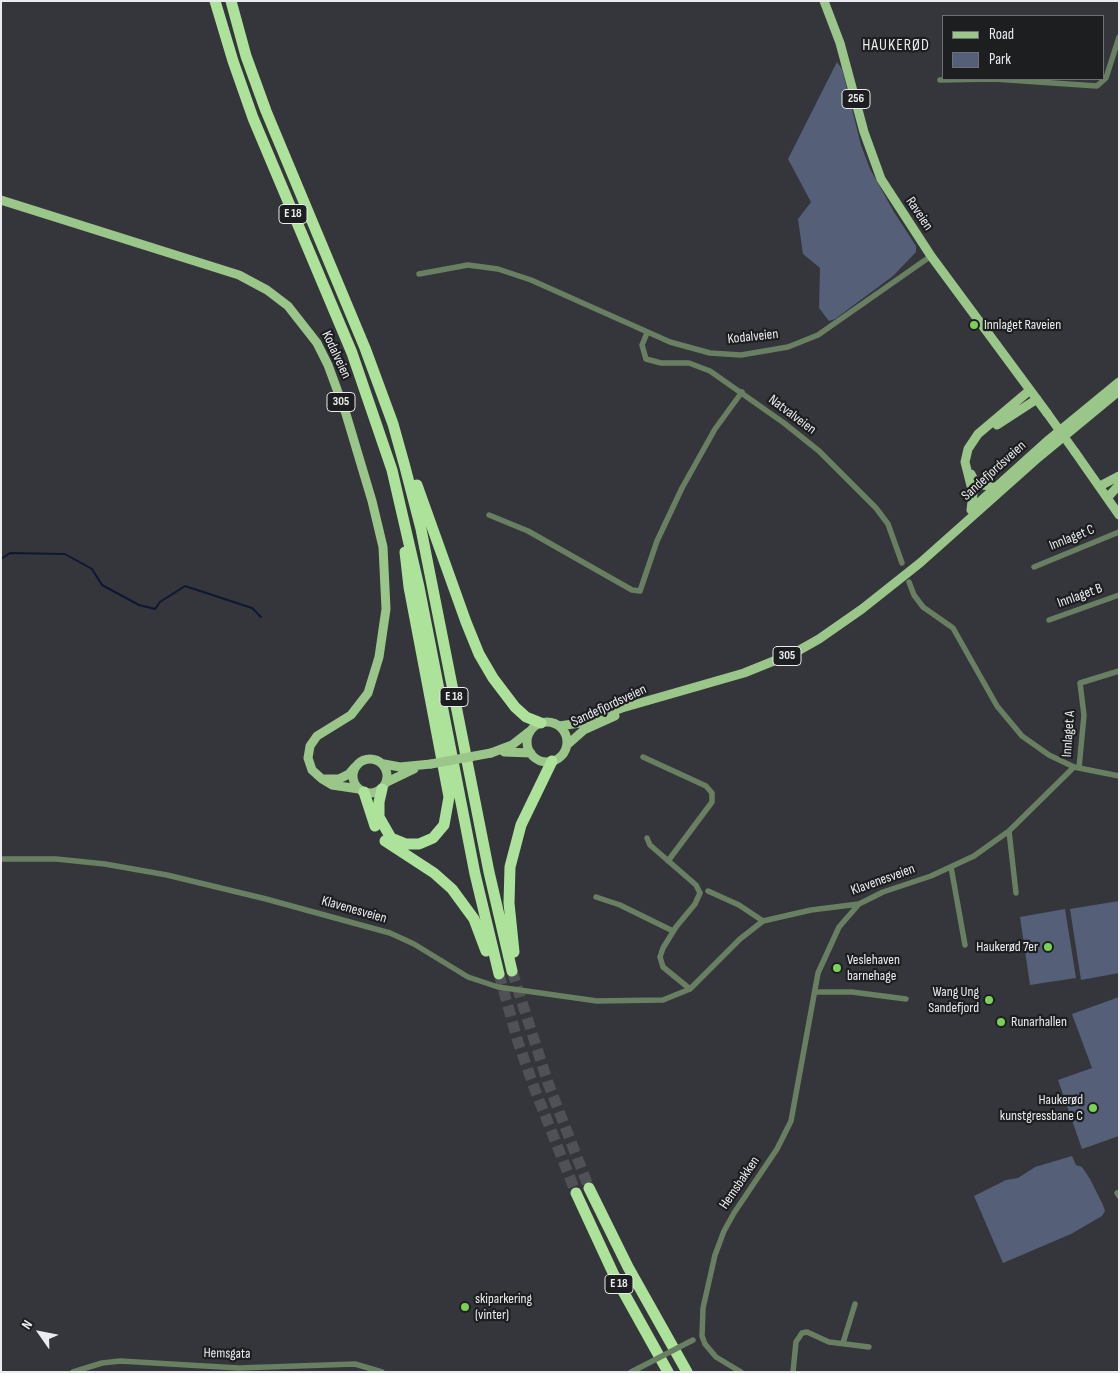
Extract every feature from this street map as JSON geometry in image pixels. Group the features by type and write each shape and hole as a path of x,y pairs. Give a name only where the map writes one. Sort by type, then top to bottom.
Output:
{"highway":[{"name":"E 18","path":"215,1 232,61 250,111 352,353 392,470 408,533 496,974 474,919 460,898 443,880 383,839 376,828 362,791"},
{"name":"E 18","path":"231,1 246,56 266,111 365,348 393,424 421,529 478,823 515,970 509,903 510,866 521,825 552,761"},
{"path":"393,424 401,433 426,512 479,654 515,708 526,717 541,723"},
{"name":"E 18","path":"384,785 379,802 380,817 391,838 406,844 419,844 433,838 444,825 448,808 448,792 409,588 402,534 389,481 392,470"},
{"name":"E 18","path":"590,1188 628,1267 687,1372"},
{"name":"E 18","path":"576,1193 614,1275 668,1372"}],"main road":[{"name":"Raveien","path":"824,1 845,59 872,156 891,196 931,256 1100,486"},
{"name":"Kodalveien","path":"1,200 239,275 266,290 288,306 311,333 320,348 346,414 372,501 383,547 386,588 382,642 368,692 351,715 317,736 310,746 309,764 315,774 322,779"},
{"name":"Sandefjordsveien","path":"892,584 996,487 1119,382"},
{"path":"971,510 973,494 965,462 972,442 978,434 1030,390"},
{"name":"Sandefjordsveien","path":"559,726 580,723 622,708 744,673 796,652 843,623 920,563 1105,401 1119,391"},
{"name":"305","path":"1105,401 1119,396"},
{"path":"996,487 976,484 972,478 970,464 974,447 983,436 1037,399"},
{"path":"1119,476 1100,486 1119,515"},
{"path":"1108,497 1119,485"},
{"name":"Sandefjordsveien","path":"567,745 584,730 666,695"},
{"name":"305","path":"541,723 550,722 559,726"},
{"path":"491,753 512,745 541,723"},
{"path":"559,726 566,734 567,745"},
{"path":"531,731 528,744 531,753 538,759 552,761"},
{"name":"305","path":"552,761 562,755 567,745"},
{"path":"322,779 339,779 349,774 355,766 366,758 376,759 384,764 400,767 431,764 491,753 514,751 531,753"},
{"path":"384,764 388,772 384,785"},
{"path":"322,779 332,784 373,793 402,773 431,764"},
{"path":"355,766 353,780 362,791"}],"street":[{"path":"1105,79 1119,37"},
{"path":"1009,80 1097,86 1104,80"},
{"name":"Kodalveien","path":"419,274 462,266 498,269 546,286 683,347 710,353 748,354 788,347 830,328 931,256"},
{"name":"Natvalveien","path":"648,333 642,344 646,359 653,362 689,363 698,366 742,392 819,451 876,508 888,524 902,563"},
{"path":"489,515 528,531 632,590 640,590 658,541 682,488 715,429 742,392"},
{"name":"Innlaget C","path":"1034,567 1119,532"},
{"path":"909,582 914,595 923,606 953,628 962,641 987,691 1008,721 1034,745 1076,768 1119,776"},
{"name":"Innlaget B","path":"1049,620 1119,595"},
{"name":"Innlaget A","path":"1076,768 1084,715 1080,682 1119,671"},
{"path":"643,757 706,786 712,793 712,802 668,860"},
{"name":"Klavenesveien","path":"1,859 56,859 105,864 168,875 266,899 390,933 414,944 468,976 508,989 602,1001 663,1000 690,989 740,939 763,921 811,910 859,904 883,892 931,876 974,856 1009,831 1076,768"},
{"path":"1009,831 1016,893"},
{"path":"647,838 650,845 696,885 700,893 695,904 673,931 663,948 660,960 663,967 690,989"},
{"path":"951,867 965,945"},
{"path":"708,892 739,905 763,921"},
{"path":"596,896 673,931"},
{"name":"Hemsbakken","path":"702,1336 703,1308 715,1255 724,1230 777,1149 791,1122 802,1073 818,973 830,943 843,922 859,904"},
{"path":"815,992 852,992 906,999"},
{"path":"843,1343 855,1304"},
{"path":"793,1372 796,1342 802,1333 807,1332 830,1342 869,1347"},
{"path":"631,1372 702,1336 705,1344 716,1357 741,1372"},
{"name":"Hemsgata","path":"73,1372 102,1363 120,1361 239,1368 355,1364 382,1372"}],"green space":[{"path":"837,62 842,69 861,145 870,169 916,246 916,252 893,276 835,319 829,321 819,308 820,268 803,254 798,219 811,202 788,159"},
{"path":"1119,901 1119,973 1081,980 1070,909"},
{"name":"Haukerød 7er","path":"1065,909 1076,978 1030,985 1020,917"},
{"name":"Haukerød kunstgressbane C","path":"1119,997 1119,1136 1082,1149 1058,1080 1092,1068 1072,1014"},
{"path":"1072,1156 1076,1165 1082,1167 1090,1179 1103,1205 1105,1211 1102,1216 1071,1234 1003,1263 974,1196 1006,1180 1018,1178 1035,1167"}],"waterway":[{"path":"1,559 10,553 65,554 92,569 102,585 139,605 155,609 160,602 185,586 252,608 261,617"}],"tunnel":[{"path":"512,971 548,1083 589,1188"},
{"path":"499,974 518,1042 576,1193"}],"place":[{"name":"Innlaget Raveien","path":"974,325"},
{"name":"Haukerød 7er","path":"1048,947"},
{"name":"Veslehaven barnehage","path":"837,968"},
{"name":"Wang Ung Sandefjord","path":"989,1000"},
{"name":"Runarhallen","path":"1001,1022"},
{"name":"Haukerød kunstgressbane C","path":"1093,1108"},
{"name":"skiparkering (vinter)","path":"465,1307"}],"district":[{"name":"HAUKERØD","path":"896,46"}]}
